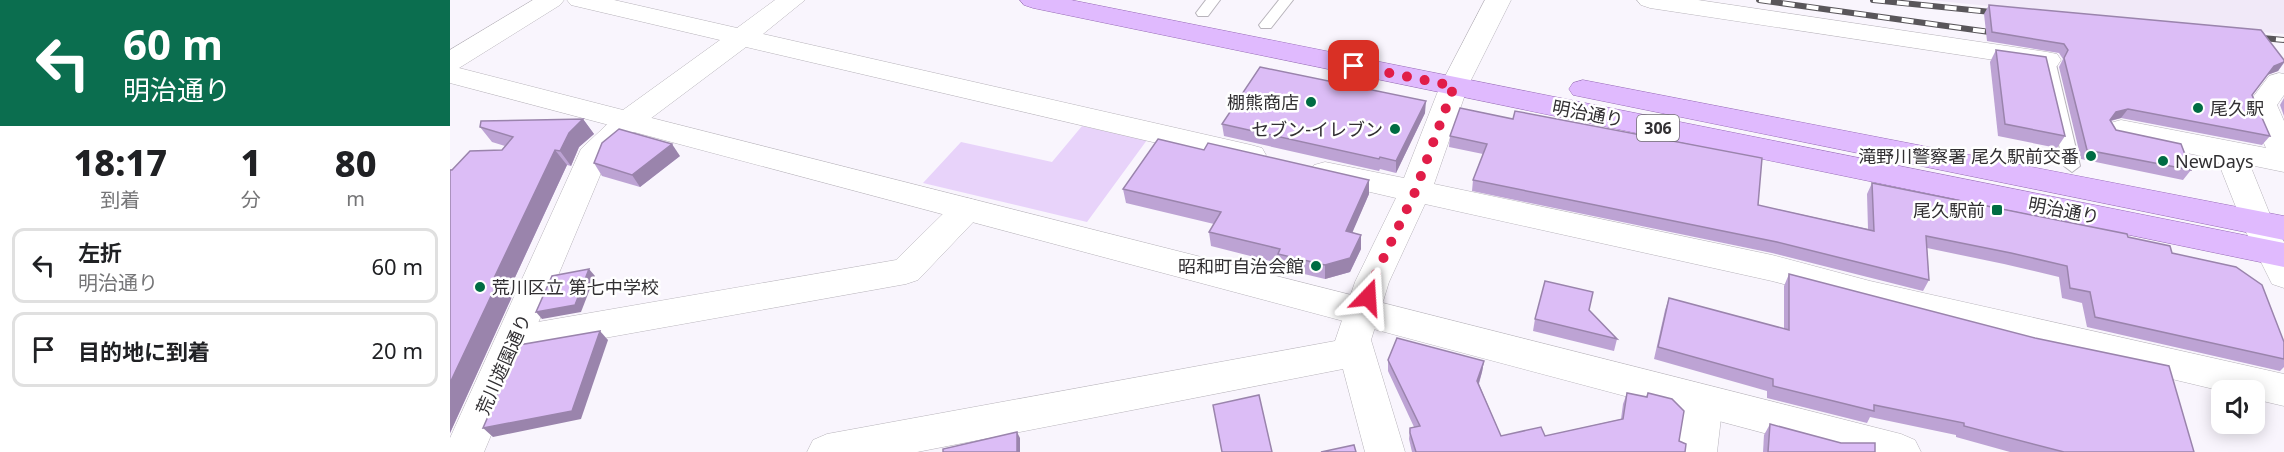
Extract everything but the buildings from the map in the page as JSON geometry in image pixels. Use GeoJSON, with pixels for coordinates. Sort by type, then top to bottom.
{"type":"FeatureCollection","features":[{"type":"Feature","properties":{"kind":"main road","name":"明治通り"},"geometry":{"type":"LineString","coordinates":[[1033,0],[1458,76],[2277,247]]}},
{"type":"Feature","properties":{"kind":"main road","name":"明治通り"},"geometry":{"type":"LineString","coordinates":[[1137,0],[1208,7],[1266,26],[1458,76]]}},
{"type":"Feature","properties":{"kind":"street"},"geometry":{"type":"LineString","coordinates":[[450,62],[551,0]]}},
{"type":"Feature","properties":{"kind":"street"},"geometry":{"type":"LineString","coordinates":[[580,0],[1415,192],[1772,268],[1870,294],[2284,390]]}},
{"type":"Feature","properties":{"kind":"street","name":"荒川遊園通り"},"geometry":{"type":"LineString","coordinates":[[464,452],[515,340],[596,149],[628,121],[792,0]]}},
{"type":"Feature","properties":{"kind":"street"},"geometry":{"type":"LineString","coordinates":[[1385,452],[1353,339],[1364,312],[1372,282],[1415,192],[1458,76],[1498,0]]}},
{"type":"Feature","properties":{"kind":"street"},"geometry":{"type":"LineString","coordinates":[[1650,0],[1842,32],[2047,60]]}},
{"type":"Feature","properties":{"kind":"street"},"geometry":{"type":"LineString","coordinates":[[450,74],[1901,452]]}},
{"type":"Feature","properties":{"kind":"street"},"geometry":{"type":"LineString","coordinates":[[2284,83],[2279,82],[2262,105],[2284,154]]}},
{"type":"Feature","properties":{"kind":"street"},"geometry":{"type":"LineString","coordinates":[[2121,130],[2284,162]]}},
{"type":"Feature","properties":{"kind":"street"},"geometry":{"type":"LineString","coordinates":[[2229,152],[2277,247]]}},
{"type":"Feature","properties":{"kind":"street"},"geometry":{"type":"LineString","coordinates":[[515,340],[906,271],[967,209]]}},
{"type":"Feature","properties":{"kind":"street"},"geometry":{"type":"LineString","coordinates":[[827,452],[1356,352]]}},
{"type":"Feature","properties":{"kind":"street"},"geometry":{"type":"LineString","coordinates":[[1697,452],[1704,401]]}},
{"type":"Feature","properties":{"kind":"lane"},"geometry":{"type":"LineString","coordinates":[[1266,26],[1286,0]]}},
{"type":"Feature","properties":{"kind":"lane"},"geometry":{"type":"LineString","coordinates":[[2047,60],[2072,166]]}},
{"type":"Feature","properties":{"kind":"shaded area"},"geometry":{"type":"Polygon","coordinates":[[[1929,0],[2284,0],[2284,34],[2118,19],[1929,0]]]}},
{"type":"Feature","properties":{"kind":"shaded area"},"geometry":{"type":"Polygon","coordinates":[[[1082,126],[1147,140],[1087,222],[923,183],[961,142],[1052,162],[1082,126]]]}},
{"type":"Feature","properties":{"kind":"railway"},"geometry":{"type":"LineString","coordinates":[[1759,0],[2004,34]]}},
{"type":"Feature","properties":{"kind":"railway"},"geometry":{"type":"LineString","coordinates":[[1873,0],[2001,13]]}},
{"type":"Feature","properties":{"kind":"railway"},"geometry":{"type":"LineString","coordinates":[[2252,37],[2284,40]]}},
{"type":"Feature","properties":{"kind":"place","name":"棚熊商店"},"geometry":{"type":"Point","coordinates":[1311,102]}},
{"type":"Feature","properties":{"kind":"place","name":"尾久駅"},"geometry":{"type":"Point","coordinates":[2198,108]}},
{"type":"Feature","properties":{"kind":"place","name":"セブン-イレブン"},"geometry":{"type":"Point","coordinates":[1395,129]}},
{"type":"Feature","properties":{"kind":"place","name":"滝野川警察署 尾久駅前交番"},"geometry":{"type":"Point","coordinates":[2091,156]}},
{"type":"Feature","properties":{"kind":"place","name":"NewDays"},"geometry":{"type":"Point","coordinates":[2163,161]}},
{"type":"Feature","properties":{"kind":"place","name":"尾久駅前"},"geometry":{"type":"Point","coordinates":[1997,210]}},
{"type":"Feature","properties":{"kind":"place","name":"昭和町自治会館"},"geometry":{"type":"Point","coordinates":[1316,266]}},
{"type":"Feature","properties":{"kind":"place","name":"荒川区立 第七中学校"},"geometry":{"type":"Point","coordinates":[480,287]}},
{"type":"Feature","properties":{"kind":"route"},"geometry":{"type":"LineString","coordinates":[[1354,66],[1454,86],[1415,192],[1372,282],[1368,297]]}}]}
